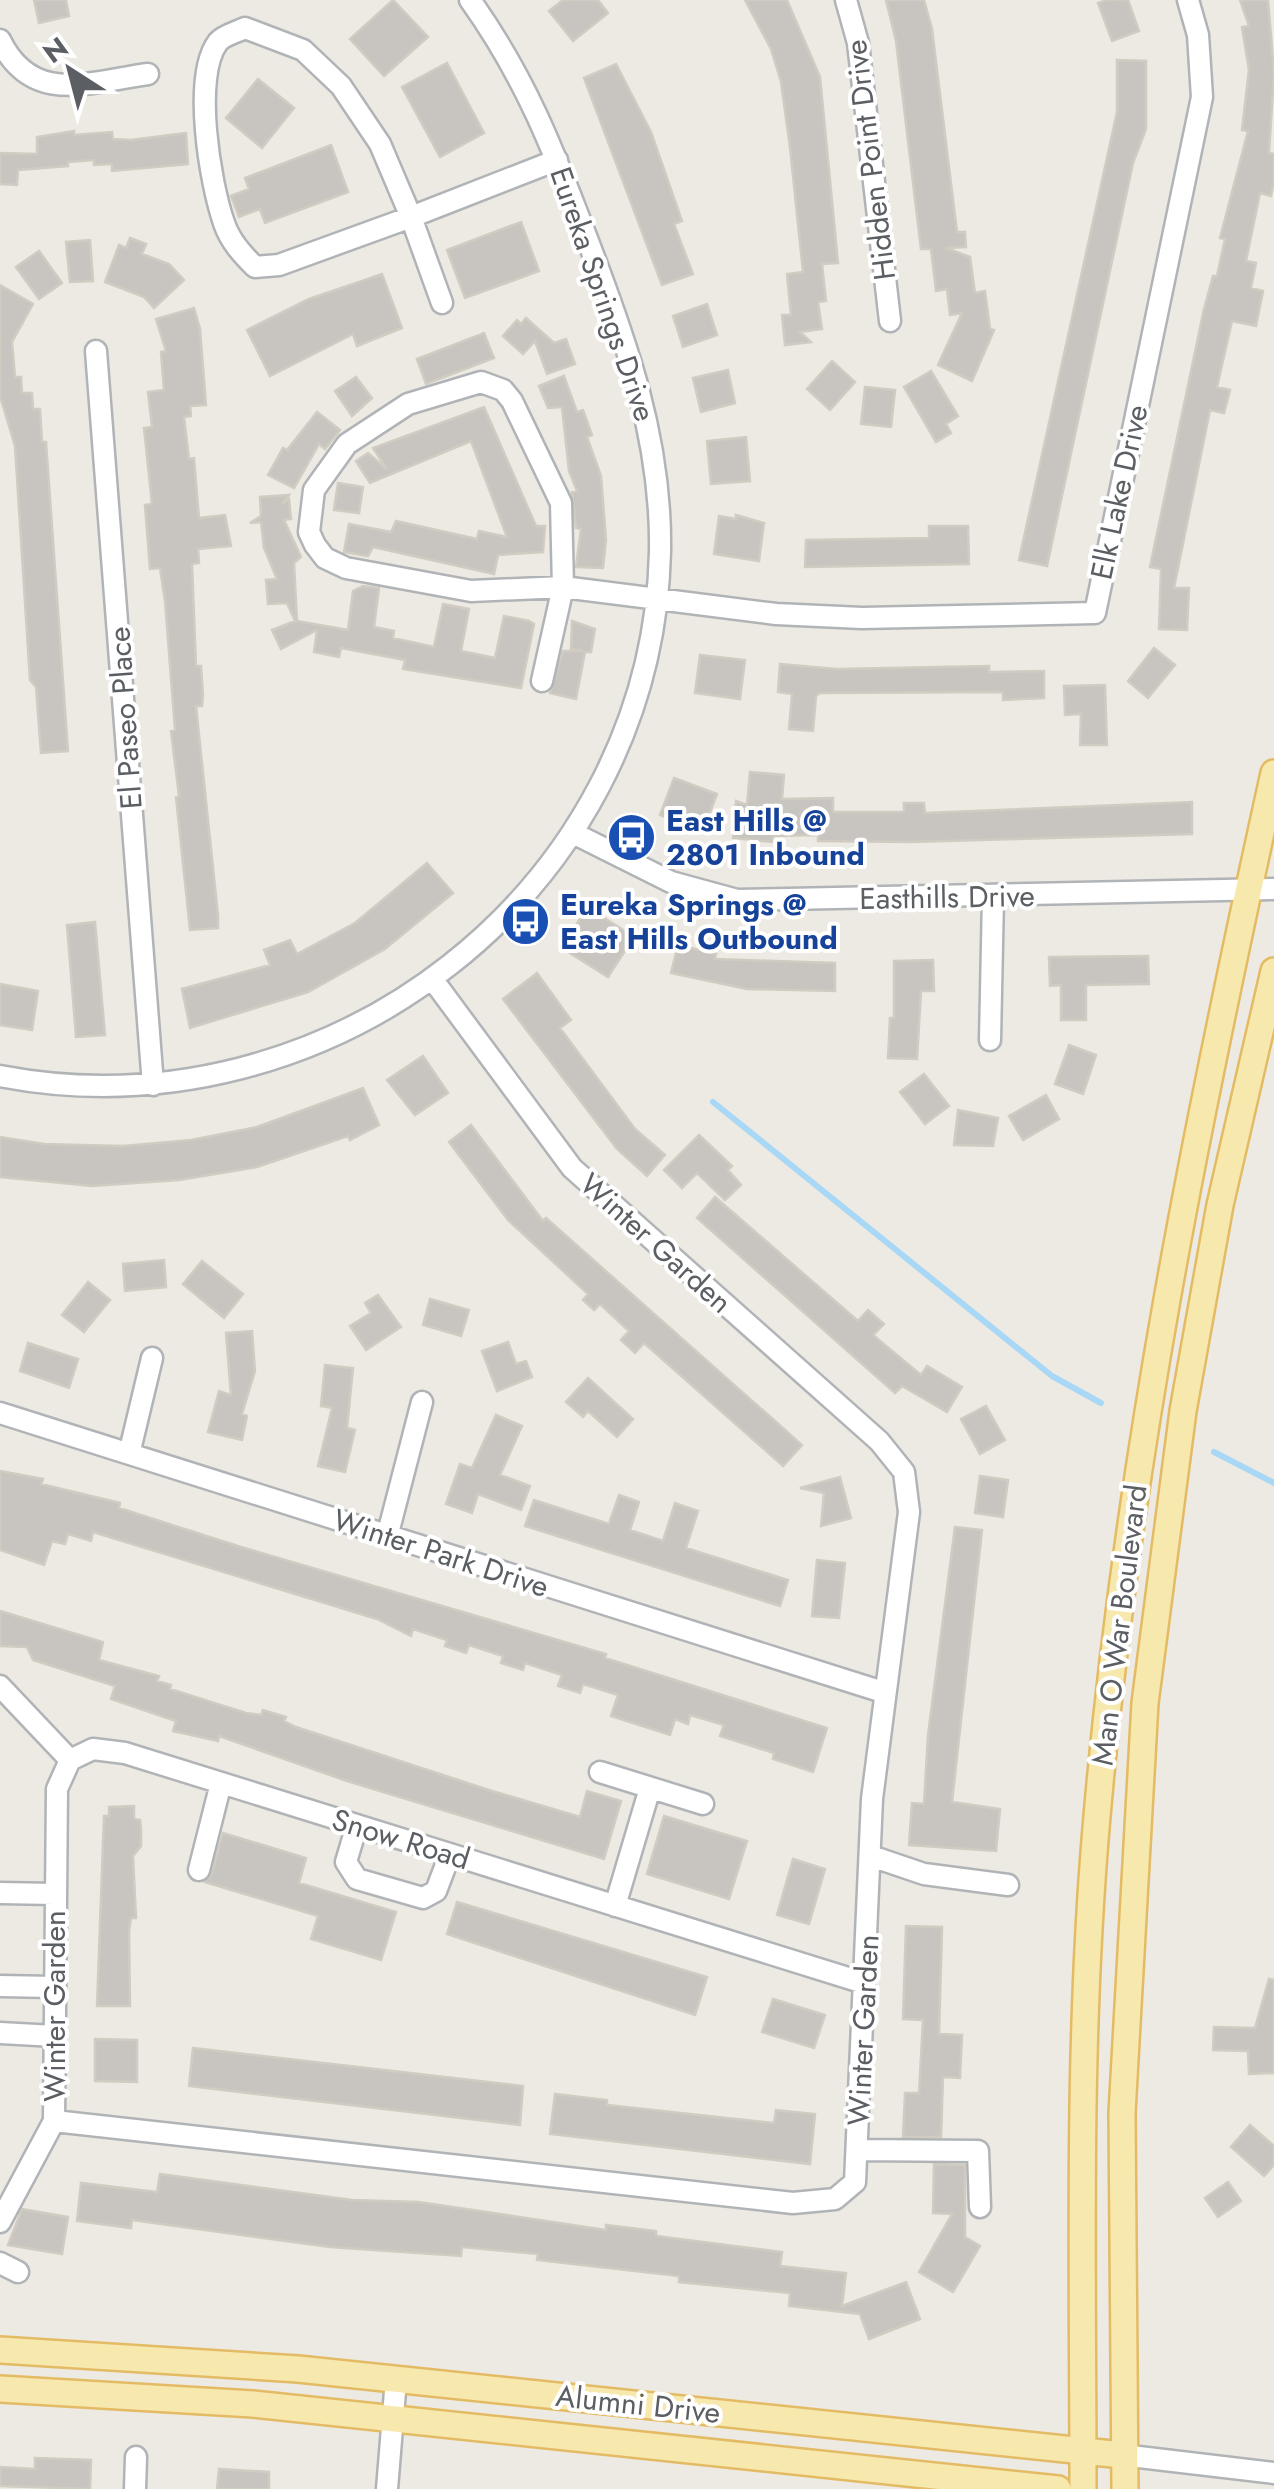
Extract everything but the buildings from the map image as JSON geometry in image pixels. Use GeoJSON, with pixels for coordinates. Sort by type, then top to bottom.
{"type":"FeatureCollection","features":[{"type":"Feature","properties":{"kind":"main road","name":"Man O War Boulevard"},"geometry":{"type":"LineString","coordinates":[[1083,2489],[1079,2124],[1096,1832],[1112,1665],[1155,1352],[1261,889],[1274,773]]}},
{"type":"Feature","properties":{"kind":"main road","name":"Man O War Boulevard"},"geometry":{"type":"LineString","coordinates":[[1126,2489],[1122,2455],[1122,2113],[1146,1704],[1183,1411],[1220,1205],[1274,971]]}},
{"type":"Feature","properties":{"kind":"main road","name":"Alumni Drive"},"geometry":{"type":"LineString","coordinates":[[0,2350],[120,2354],[396,2379],[1122,2455]]}},
{"type":"Feature","properties":{"kind":"main road","name":"Alumni Drive"},"geometry":{"type":"LineString","coordinates":[[0,2389],[178,2398],[394,2418],[1058,2489]]}},
{"type":"Feature","properties":{"kind":"street","name":"Eureka Springs Drive"},"geometry":{"type":"LineString","coordinates":[[0,1076],[72,1087],[153,1085],[239,1071],[296,1053],[362,1025],[433,980],[512,908],[573,833],[631,711],[657,599],[659,510],[644,404],[557,160],[516,67],[470,0]]}},
{"type":"Feature","properties":{"kind":"street","name":"Hidden Point Drive"},"geometry":{"type":"LineString","coordinates":[[846,0],[858,43],[890,321]]}},
{"type":"Feature","properties":{"kind":"street","name":"Elk Lake Drive"},"geometry":{"type":"LineString","coordinates":[[657,599],[776,614],[862,618],[1095,613],[1202,97],[1200,50],[1188,0]]}},
{"type":"Feature","properties":{"kind":"street"},"geometry":{"type":"LineString","coordinates":[[442,303],[410,217],[360,110],[304,50],[245,28],[220,40],[206,68],[212,162],[224,224],[236,248],[255,266],[280,265],[410,217],[557,160]]}},
{"type":"Feature","properties":{"kind":"street"},"geometry":{"type":"LineString","coordinates":[[0,40],[20,72],[46,84],[148,74]]}},
{"type":"Feature","properties":{"kind":"street","name":"El Paseo Place"},"geometry":{"type":"LineString","coordinates":[[96,351],[153,1085]]}},
{"type":"Feature","properties":{"kind":"street"},"geometry":{"type":"LineString","coordinates":[[542,682],[563,587],[561,503],[512,401],[493,385],[467,384],[408,404],[372,423],[347,444],[314,490],[310,532],[315,545],[334,564],[470,591],[563,587],[657,599]]}},
{"type":"Feature","properties":{"kind":"street","name":"Easthills Drive"},"geometry":{"type":"LineString","coordinates":[[573,833],[671,882],[737,900],[1261,889]]}},
{"type":"Feature","properties":{"kind":"street"},"geometry":{"type":"LineString","coordinates":[[990,1040],[992,897]]}},
{"type":"Feature","properties":{"kind":"street","name":"Winter Garden"},"geometry":{"type":"LineString","coordinates":[[0,1893],[55,1894],[54,2121],[793,2203],[819,2203],[845,2195],[855,2182],[883,1692],[909,1512],[904,1472],[879,1441],[572,1168],[433,980]]}},
{"type":"Feature","properties":{"kind":"street"},"geometry":{"type":"LineString","coordinates":[[130,1450],[152,1358]]}},
{"type":"Feature","properties":{"kind":"street"},"geometry":{"type":"LineString","coordinates":[[387,1538],[422,1402]]}},
{"type":"Feature","properties":{"kind":"street","name":"Winter Park Drive"},"geometry":{"type":"LineString","coordinates":[[0,1413],[130,1450],[387,1538],[883,1692]]}},
{"type":"Feature","properties":{"kind":"street"},"geometry":{"type":"LineString","coordinates":[[0,1686],[70,1760],[57,1789],[55,1894]]}},
{"type":"Feature","properties":{"kind":"street","name":"Snow Road"},"geometry":{"type":"LineString","coordinates":[[70,1760],[106,1748],[864,1983]]}},
{"type":"Feature","properties":{"kind":"street"},"geometry":{"type":"LineString","coordinates":[[600,1772],[703,1804]]}},
{"type":"Feature","properties":{"kind":"street"},"geometry":{"type":"LineString","coordinates":[[199,1870],[221,1783]]}},
{"type":"Feature","properties":{"kind":"street"},"geometry":{"type":"LineString","coordinates":[[615,1906],[650,1788]]}},
{"type":"Feature","properties":{"kind":"street"},"geometry":{"type":"LineString","coordinates":[[357,1825],[346,1862],[357,1879],[423,1898],[436,1891],[450,1854]]}},
{"type":"Feature","properties":{"kind":"street"},"geometry":{"type":"LineString","coordinates":[[871,1856],[924,1874],[1008,1885]]}},
{"type":"Feature","properties":{"kind":"street"},"geometry":{"type":"LineString","coordinates":[[0,1986],[54,1987]]}},
{"type":"Feature","properties":{"kind":"street"},"geometry":{"type":"LineString","coordinates":[[0,2033],[55,2036]]}},
{"type":"Feature","properties":{"kind":"street"},"geometry":{"type":"LineString","coordinates":[[0,2222],[54,2121]]}},
{"type":"Feature","properties":{"kind":"street"},"geometry":{"type":"LineString","coordinates":[[858,2150],[978,2151],[980,2207]]}},
{"type":"Feature","properties":{"kind":"street"},"geometry":{"type":"LineString","coordinates":[[388,2489],[396,2379]]}},
{"type":"Feature","properties":{"kind":"street","name":"Alumni Drive"},"geometry":{"type":"LineString","coordinates":[[1122,2455],[1274,2473]]}},
{"type":"Feature","properties":{"kind":"street"},"geometry":{"type":"LineString","coordinates":[[135,2489],[136,2458]]}},
{"type":"Feature","properties":{"kind":"waterway"},"geometry":{"type":"LineString","coordinates":[[713,1102],[1052,1376],[1101,1403]]}},
{"type":"Feature","properties":{"kind":"waterway"},"geometry":{"type":"LineString","coordinates":[[1214,1452],[1274,1483]]}},
{"type":"Feature","properties":{"kind":"place","name":"East Hills @ 2801 Inbound"},"geometry":{"type":"Point","coordinates":[631,837]}},
{"type":"Feature","properties":{"kind":"place","name":"Eureka Springs @ East Hills Outbound"},"geometry":{"type":"Point","coordinates":[525,921]}}]}
